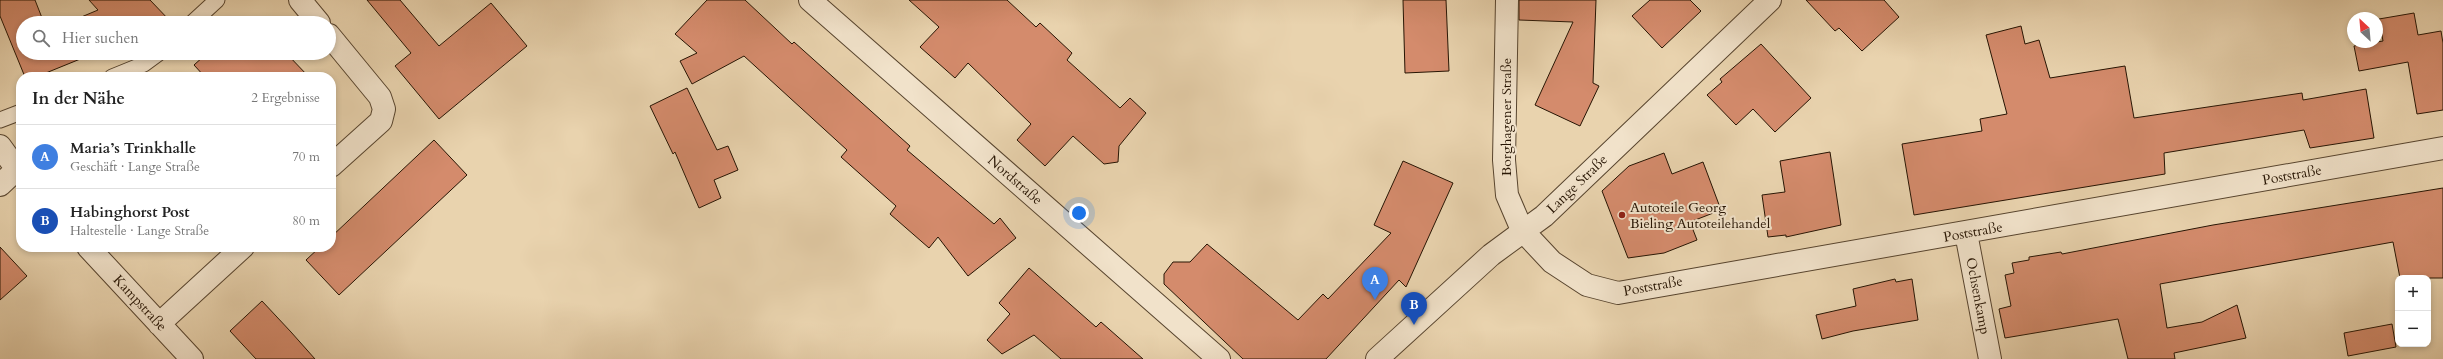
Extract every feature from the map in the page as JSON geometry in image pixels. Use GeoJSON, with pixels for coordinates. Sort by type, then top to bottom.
{"type":"FeatureCollection","features":[{"type":"Feature","properties":{"kind":"street"},"geometry":{"type":"LineString","coordinates":[[300,0],[313,16]]}},
{"type":"Feature","properties":{"kind":"street","name":"Nordstraße"},"geometry":{"type":"LineString","coordinates":[[810,0],[1219,359]]}},
{"type":"Feature","properties":{"kind":"street","name":"Borghagener Straße"},"geometry":{"type":"LineString","coordinates":[[1507,0],[1504,160],[1507,195],[1522,230]]}},
{"type":"Feature","properties":{"kind":"street","name":"Lange Straße"},"geometry":{"type":"LineString","coordinates":[[1377,359],[1471,273],[1522,230],[1544,216],[1770,0]]}},
{"type":"Feature","properties":{"kind":"street"},"geometry":{"type":"LineString","coordinates":[[336,44],[380,97],[384,109],[381,121],[336,162]]}},
{"type":"Feature","properties":{"kind":"street"},"geometry":{"type":"LineString","coordinates":[[0,146],[16,168]]}},
{"type":"Feature","properties":{"kind":"street","name":"Poststraße"},"geometry":{"type":"LineString","coordinates":[[1522,230],[1552,262],[1587,285],[1618,293],[2443,148]]}},
{"type":"Feature","properties":{"kind":"street"},"geometry":{"type":"LineString","coordinates":[[0,185],[16,174]]}},
{"type":"Feature","properties":{"kind":"street","name":"Ochsenkamp"},"geometry":{"type":"LineString","coordinates":[[1966,233],[1990,359]]}},
{"type":"Feature","properties":{"kind":"street","name":"Kampstraße"},"geometry":{"type":"LineString","coordinates":[[93,252],[192,359]]}},
{"type":"Feature","properties":{"kind":"street"},"geometry":{"type":"LineString","coordinates":[[159,324],[238,252]]}},
{"type":"Feature","properties":{"kind":"lane"},"geometry":{"type":"LineString","coordinates":[[200,16],[217,0]]}},
{"type":"Feature","properties":{"kind":"lane"},"geometry":{"type":"LineString","coordinates":[[124,72],[144,64],[149,60]]}},
{"type":"Feature","properties":{"kind":"lane"},"geometry":{"type":"LineString","coordinates":[[0,120],[16,114]]}},
{"type":"Feature","properties":{"kind":"building"},"geometry":{"type":"Polygon","coordinates":[[[0,0],[35,0],[41,16],[16,16],[16,55],[0,16],[0,0]]]}},
{"type":"Feature","properties":{"kind":"building"},"geometry":{"type":"Polygon","coordinates":[[[89,0],[150,0],[165,16],[84,16],[98,10],[89,0]]]}},
{"type":"Feature","properties":{"kind":"building"},"geometry":{"type":"Polygon","coordinates":[[[367,0],[400,0],[439,46],[491,3],[527,46],[439,119],[395,66],[411,53],[367,0]]]}},
{"type":"Feature","properties":{"kind":"building"},"geometry":{"type":"Polygon","coordinates":[[[707,0],[745,0],[792,44],[794,42],[910,146],[907,150],[994,224],[1000,218],[1016,238],[968,276],[938,237],[929,248],[890,214],[896,206],[841,157],[847,150],[744,56],[692,84],[680,61],[697,53],[675,34],[707,0]]]}},
{"type":"Feature","properties":{"kind":"building"},"geometry":{"type":"Polygon","coordinates":[[[909,0],[1007,0],[1036,27],[1040,23],[1072,53],[1067,60],[1120,108],[1130,98],[1146,113],[1119,146],[1118,162],[1104,164],[1073,136],[1045,166],[1017,140],[1031,124],[968,63],[955,78],[920,47],[939,27],[909,0]]]}},
{"type":"Feature","properties":{"kind":"building"},"geometry":{"type":"Polygon","coordinates":[[[1403,0],[1446,0],[1449,71],[1405,73],[1403,0]]]}},
{"type":"Feature","properties":{"kind":"building"},"geometry":{"type":"Polygon","coordinates":[[[1519,0],[1596,0],[1593,83],[1599,86],[1580,126],[1535,105],[1573,22],[1519,20],[1519,0]]]}},
{"type":"Feature","properties":{"kind":"building"},"geometry":{"type":"Polygon","coordinates":[[[1650,0],[1690,0],[1701,11],[1662,48],[1632,16],[1650,0]]]}},
{"type":"Feature","properties":{"kind":"building"},"geometry":{"type":"Polygon","coordinates":[[[1806,0],[1884,0],[1899,17],[1862,51],[1839,28],[1835,31],[1806,0]]]}},
{"type":"Feature","properties":{"kind":"building"},"geometry":{"type":"Polygon","coordinates":[[[2414,13],[2418,35],[2441,31],[2443,43],[2443,110],[2417,114],[2408,62],[2359,71],[2354,48],[2383,48],[2383,18],[2414,13]]]}},
{"type":"Feature","properties":{"kind":"building"},"geometry":{"type":"Polygon","coordinates":[[[2021,26],[2025,44],[2039,40],[2050,78],[2125,66],[2134,118],[2302,93],[2303,100],[2366,89],[2374,138],[2310,148],[2304,130],[2164,153],[2165,174],[1914,215],[1902,144],[1982,131],[1980,119],[2007,114],[1986,35],[2021,26]]]}},
{"type":"Feature","properties":{"kind":"building"},"geometry":{"type":"Polygon","coordinates":[[[1761,44],[1811,98],[1775,132],[1753,109],[1736,125],[1707,95],[1722,82],[1720,79],[1761,44]]]}},
{"type":"Feature","properties":{"kind":"building"},"geometry":{"type":"Polygon","coordinates":[[[18,60],[78,60],[48,72],[23,72],[18,60]]]}},
{"type":"Feature","properties":{"kind":"building"},"geometry":{"type":"Polygon","coordinates":[[[200,60],[293,60],[304,72],[200,72],[194,65],[200,60]]]}},
{"type":"Feature","properties":{"kind":"building"},"geometry":{"type":"Polygon","coordinates":[[[687,88],[717,150],[728,146],[738,170],[714,180],[721,198],[699,208],[675,152],[673,154],[650,106],[687,88]]]}},
{"type":"Feature","properties":{"kind":"building"},"geometry":{"type":"Polygon","coordinates":[[[434,140],[467,175],[339,295],[306,260],[315,252],[336,252],[336,232],[434,140]]]}},
{"type":"Feature","properties":{"kind":"building"},"geometry":{"type":"Polygon","coordinates":[[[1830,152],[1841,225],[1786,237],[1786,235],[1768,237],[1762,195],[1785,192],[1780,161],[1830,152]]]}},
{"type":"Feature","properties":{"kind":"building"},"geometry":{"type":"Polygon","coordinates":[[[1664,153],[1672,174],[1703,162],[1721,210],[1690,222],[1697,240],[1664,253],[1628,258],[1602,191],[1629,166],[1664,153]]]}},
{"type":"Feature","properties":{"kind":"building"},"geometry":{"type":"Polygon","coordinates":[[[1403,161],[1453,183],[1406,287],[1399,280],[1326,359],[1243,359],[1164,284],[1164,274],[1173,262],[1190,262],[1207,244],[1298,320],[1323,294],[1328,299],[1391,233],[1374,225],[1403,161]]]}},
{"type":"Feature","properties":{"kind":"building"},"geometry":{"type":"Polygon","coordinates":[[[2443,188],[2443,278],[2431,278],[2431,275],[2399,275],[2393,242],[2160,284],[2167,328],[2202,322],[2237,305],[2246,338],[2174,353],[2175,359],[2128,359],[2118,319],[2005,338],[1999,309],[2011,306],[2005,275],[2014,273],[2012,263],[2029,260],[2029,257],[2061,252],[2062,254],[2213,225],[2443,188]]]}},
{"type":"Feature","properties":{"kind":"building"},"geometry":{"type":"Polygon","coordinates":[[[0,247],[27,276],[0,300],[0,247]]]}},
{"type":"Feature","properties":{"kind":"building"},"geometry":{"type":"Polygon","coordinates":[[[1029,268],[1096,327],[1101,322],[1143,359],[1061,359],[1034,335],[1002,354],[987,340],[1010,314],[999,303],[1029,268]]]}},
{"type":"Feature","properties":{"kind":"building"},"geometry":{"type":"Polygon","coordinates":[[[1895,279],[1896,282],[1912,279],[1918,320],[1853,331],[1822,339],[1816,315],[1856,306],[1853,289],[1895,279]]]}},
{"type":"Feature","properties":{"kind":"building"},"geometry":{"type":"Polygon","coordinates":[[[262,301],[315,359],[256,359],[230,331],[262,301]]]}},
{"type":"Feature","properties":{"kind":"building"},"geometry":{"type":"Polygon","coordinates":[[[2392,324],[2396,347],[2348,356],[2344,333],[2392,324]]]}},
{"type":"Feature","properties":{"kind":"place","name":"Autoteile Georg Bieling Autoteilehandel"},"geometry":{"type":"Point","coordinates":[1622,215]}},
{"type":"Feature","properties":{"kind":"place","name":"Maria’s Trinkhalle"},"geometry":{"type":"Point","coordinates":[1375,300]}},
{"type":"Feature","properties":{"kind":"place","name":"Habinghorst Post"},"geometry":{"type":"Point","coordinates":[1414,325]}}]}
